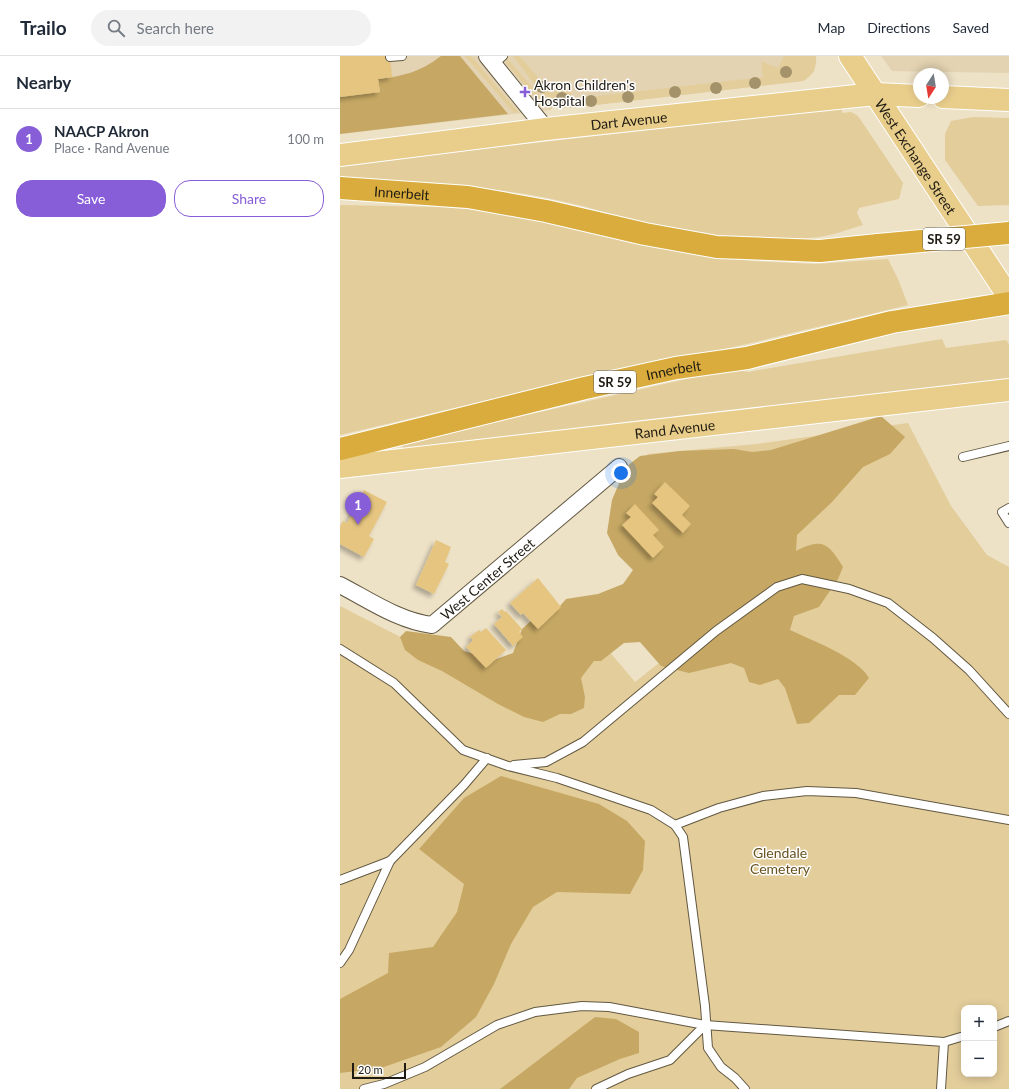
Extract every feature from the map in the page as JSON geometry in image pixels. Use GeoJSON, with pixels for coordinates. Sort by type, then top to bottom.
{"type":"FeatureCollection","features":[{"type":"Feature","properties":{"kind":"highway","name":"Innerbelt"},"geometry":{"type":"LineString","coordinates":[[340,188],[468,197],[546,211],[645,234],[717,247],[820,251],[1009,233]]}},
{"type":"Feature","properties":{"kind":"highway","name":"Innerbelt"},"geometry":{"type":"LineString","coordinates":[[340,449],[585,388],[676,368],[747,358],[892,322],[1009,304]]}},
{"type":"Feature","properties":{"kind":"main road","name":"West Exchange Street"},"geometry":{"type":"LineString","coordinates":[[850,56],[1009,297]]}},
{"type":"Feature","properties":{"kind":"main road","name":"Dart Avenue"},"geometry":{"type":"LineString","coordinates":[[340,155],[546,129],[876,94],[913,96]]}},
{"type":"Feature","properties":{"kind":"main road"},"geometry":{"type":"LineString","coordinates":[[949,97],[1009,100]]}},
{"type":"Feature","properties":{"kind":"main road","name":"Rand Avenue"},"geometry":{"type":"LineString","coordinates":[[340,467],[1009,390]]}},
{"type":"Feature","properties":{"kind":"street"},"geometry":{"type":"LineString","coordinates":[[495,59],[546,129]]}},
{"type":"Feature","properties":{"kind":"street","name":"West Center Street"},"geometry":{"type":"LineString","coordinates":[[340,585],[405,618],[418,623],[432,625],[619,466]]}},
{"type":"Feature","properties":{"kind":"lane"},"geometry":{"type":"LineString","coordinates":[[390,57],[402,56]]}},
{"type":"Feature","properties":{"kind":"lane"},"geometry":{"type":"LineString","coordinates":[[963,457],[1009,446]]}},
{"type":"Feature","properties":{"kind":"lane"},"geometry":{"type":"LineString","coordinates":[[1009,508],[1002,512],[1009,523]]}},
{"type":"Feature","properties":{"kind":"lane"},"geometry":{"type":"LineString","coordinates":[[508,766],[546,762],[583,742],[716,631],[777,587],[802,579],[849,589],[888,603],[933,638],[969,670],[1009,714]]}},
{"type":"Feature","properties":{"kind":"lane"},"geometry":{"type":"LineString","coordinates":[[340,649],[394,683],[463,750],[508,766],[557,778],[651,810],[675,826],[683,837],[705,1006],[705,1026],[708,1048],[721,1067],[735,1078],[745,1089]]}},
{"type":"Feature","properties":{"kind":"lane"},"geometry":{"type":"LineString","coordinates":[[340,963],[349,950],[390,861],[464,786],[487,758]]}},
{"type":"Feature","properties":{"kind":"lane"},"geometry":{"type":"LineString","coordinates":[[675,826],[718,808],[762,796],[807,791],[856,793],[1009,820]]}},
{"type":"Feature","properties":{"kind":"lane"},"geometry":{"type":"LineString","coordinates":[[340,880],[390,861]]}},
{"type":"Feature","properties":{"kind":"lane"},"geometry":{"type":"LineString","coordinates":[[364,1089],[384,1084],[425,1067],[497,1025],[518,1017],[550,1010],[582,1006],[609,1007],[705,1026],[944,1042],[961,1037]]}},
{"type":"Feature","properties":{"kind":"lane"},"geometry":{"type":"LineString","coordinates":[[997,1026],[1009,1022]]}},
{"type":"Feature","properties":{"kind":"lane"},"geometry":{"type":"LineString","coordinates":[[596,1089],[628,1074],[670,1060],[705,1026]]}},
{"type":"Feature","properties":{"kind":"lane"},"geometry":{"type":"LineString","coordinates":[[941,1089],[944,1042]]}},
{"type":"Feature","properties":{"kind":"shaded area","name":"Akron Children's Hospital"},"geometry":{"type":"Polygon","coordinates":[[[340,56],[816,56],[816,61],[814,72],[803,81],[569,108],[556,104],[550,110],[340,134],[340,56]]]}},
{"type":"Feature","properties":{"kind":"shaded area"},"geometry":{"type":"Polygon","coordinates":[[[441,56],[460,56],[508,114],[340,134],[340,97],[380,92],[378,79],[419,70],[441,56]]]}},
{"type":"Feature","properties":{"kind":"shaded area"},"geometry":{"type":"Polygon","coordinates":[[[881,56],[1009,56],[1009,73],[949,72],[949,68],[913,68],[913,71],[892,71],[881,56]]]}},
{"type":"Feature","properties":{"kind":"shaded area"},"geometry":{"type":"Polygon","coordinates":[[[881,416],[905,437],[890,454],[863,467],[832,502],[797,535],[796,551],[812,544],[824,545],[833,552],[843,567],[838,579],[819,607],[794,616],[790,630],[845,656],[863,670],[869,678],[855,695],[839,695],[809,723],[797,724],[785,688],[778,679],[760,685],[749,682],[744,668],[731,663],[689,673],[661,666],[640,642],[624,643],[601,661],[594,661],[581,678],[585,697],[584,708],[571,714],[560,714],[543,722],[524,717],[498,704],[442,671],[418,660],[405,650],[400,637],[406,631],[451,637],[464,651],[494,660],[513,653],[522,629],[533,619],[554,613],[566,599],[598,594],[623,584],[633,570],[618,555],[607,533],[612,500],[620,481],[627,466],[640,456],[680,451],[734,449],[752,452],[771,450],[881,416]]]}},
{"type":"Feature","properties":{"kind":"shaded area"},"geometry":{"type":"Polygon","coordinates":[[[501,776],[599,804],[627,821],[645,841],[643,870],[630,894],[557,892],[533,907],[511,944],[494,984],[476,1017],[441,1047],[381,1068],[340,1073],[340,999],[388,973],[389,953],[433,947],[457,912],[464,884],[419,849],[464,798],[501,776]]]}},
{"type":"Feature","properties":{"kind":"shaded area"},"geometry":{"type":"Polygon","coordinates":[[[595,1017],[616,1019],[639,1032],[639,1053],[620,1059],[577,1078],[569,1089],[500,1089],[595,1017]]]}},
{"type":"Feature","properties":{"kind":"green space"},"geometry":{"type":"Polygon","coordinates":[[[465,56],[471,56],[518,112],[514,113],[465,56]]]}},
{"type":"Feature","properties":{"kind":"green space"},"geometry":{"type":"Polygon","coordinates":[[[513,56],[519,56],[552,93],[567,83],[570,86],[572,99],[763,77],[761,61],[778,68],[784,56],[816,56],[816,60],[812,74],[803,81],[569,108],[553,102],[545,95],[513,56]]]}},
{"type":"Feature","properties":{"kind":"green space"},"geometry":{"type":"Polygon","coordinates":[[[507,58],[544,101],[552,107],[550,110],[538,100],[506,63],[507,58]]]}},
{"type":"Feature","properties":{"kind":"green space"},"geometry":{"type":"Polygon","coordinates":[[[842,108],[842,113],[851,112],[858,116],[903,183],[899,199],[859,208],[857,213],[863,225],[819,237],[779,240],[717,236],[642,222],[557,200],[492,189],[441,184],[340,179],[340,165],[842,108]]]}},
{"type":"Feature","properties":{"kind":"green space"},"geometry":{"type":"Polygon","coordinates":[[[973,117],[1009,118],[1009,205],[978,206],[945,160],[945,134],[951,121],[973,117]]]}},
{"type":"Feature","properties":{"kind":"green space"},"geometry":{"type":"Polygon","coordinates":[[[340,205],[439,207],[494,211],[712,256],[751,261],[815,264],[888,259],[908,305],[747,344],[484,401],[340,435],[340,205]]]}},
{"type":"Feature","properties":{"kind":"green space"},"geometry":{"type":"Polygon","coordinates":[[[942,339],[946,348],[1006,340],[1009,344],[1009,379],[403,449],[402,443],[731,369],[748,372],[942,339]]]}},
{"type":"Feature","properties":{"kind":"green space","name":"Glendale Cemetery"},"geometry":{"type":"Polygon","coordinates":[[[908,423],[951,506],[987,555],[1009,567],[1009,1089],[340,1089],[340,606],[527,702],[603,644],[635,682],[769,576],[710,515],[647,454],[757,444],[908,423]]]}},
{"type":"Feature","properties":{"kind":"building"},"geometry":{"type":"Polygon","coordinates":[[[340,56],[390,56],[392,77],[378,79],[380,92],[340,97],[340,56]]]}},
{"type":"Feature","properties":{"kind":"building"},"geometry":{"type":"Polygon","coordinates":[[[665,482],[690,506],[682,515],[691,524],[683,533],[652,503],[658,497],[654,494],[665,482]]]}},
{"type":"Feature","properties":{"kind":"building"},"geometry":{"type":"Polygon","coordinates":[[[364,490],[387,502],[369,536],[374,539],[364,557],[340,544],[340,527],[343,521],[347,523],[364,490]]]}},
{"type":"Feature","properties":{"kind":"building"},"geometry":{"type":"Polygon","coordinates":[[[635,504],[659,530],[653,535],[664,547],[653,558],[622,525],[631,517],[626,513],[635,504]]]}},
{"type":"Feature","properties":{"kind":"building"},"geometry":{"type":"Polygon","coordinates":[[[436,540],[451,547],[445,562],[449,564],[434,594],[416,585],[436,540]]]}},
{"type":"Feature","properties":{"kind":"building"},"geometry":{"type":"Polygon","coordinates":[[[538,578],[561,607],[538,629],[523,613],[521,615],[510,603],[538,578]]]}},
{"type":"Feature","properties":{"kind":"building"},"geometry":{"type":"Polygon","coordinates":[[[502,609],[505,612],[506,611],[522,629],[519,632],[523,637],[513,646],[494,624],[502,617],[498,612],[502,609]]]}},
{"type":"Feature","properties":{"kind":"building"},"geometry":{"type":"Polygon","coordinates":[[[486,628],[506,650],[486,668],[466,647],[473,640],[470,637],[479,630],[481,632],[486,628]]]}},
{"type":"Feature","properties":{"kind":"place","name":"Akron Children's Hospital"},"geometry":{"type":"Point","coordinates":[525,92]}},
{"type":"Feature","properties":{"kind":"place","name":"NAACP Akron"},"geometry":{"type":"Point","coordinates":[358,525]}}]}
